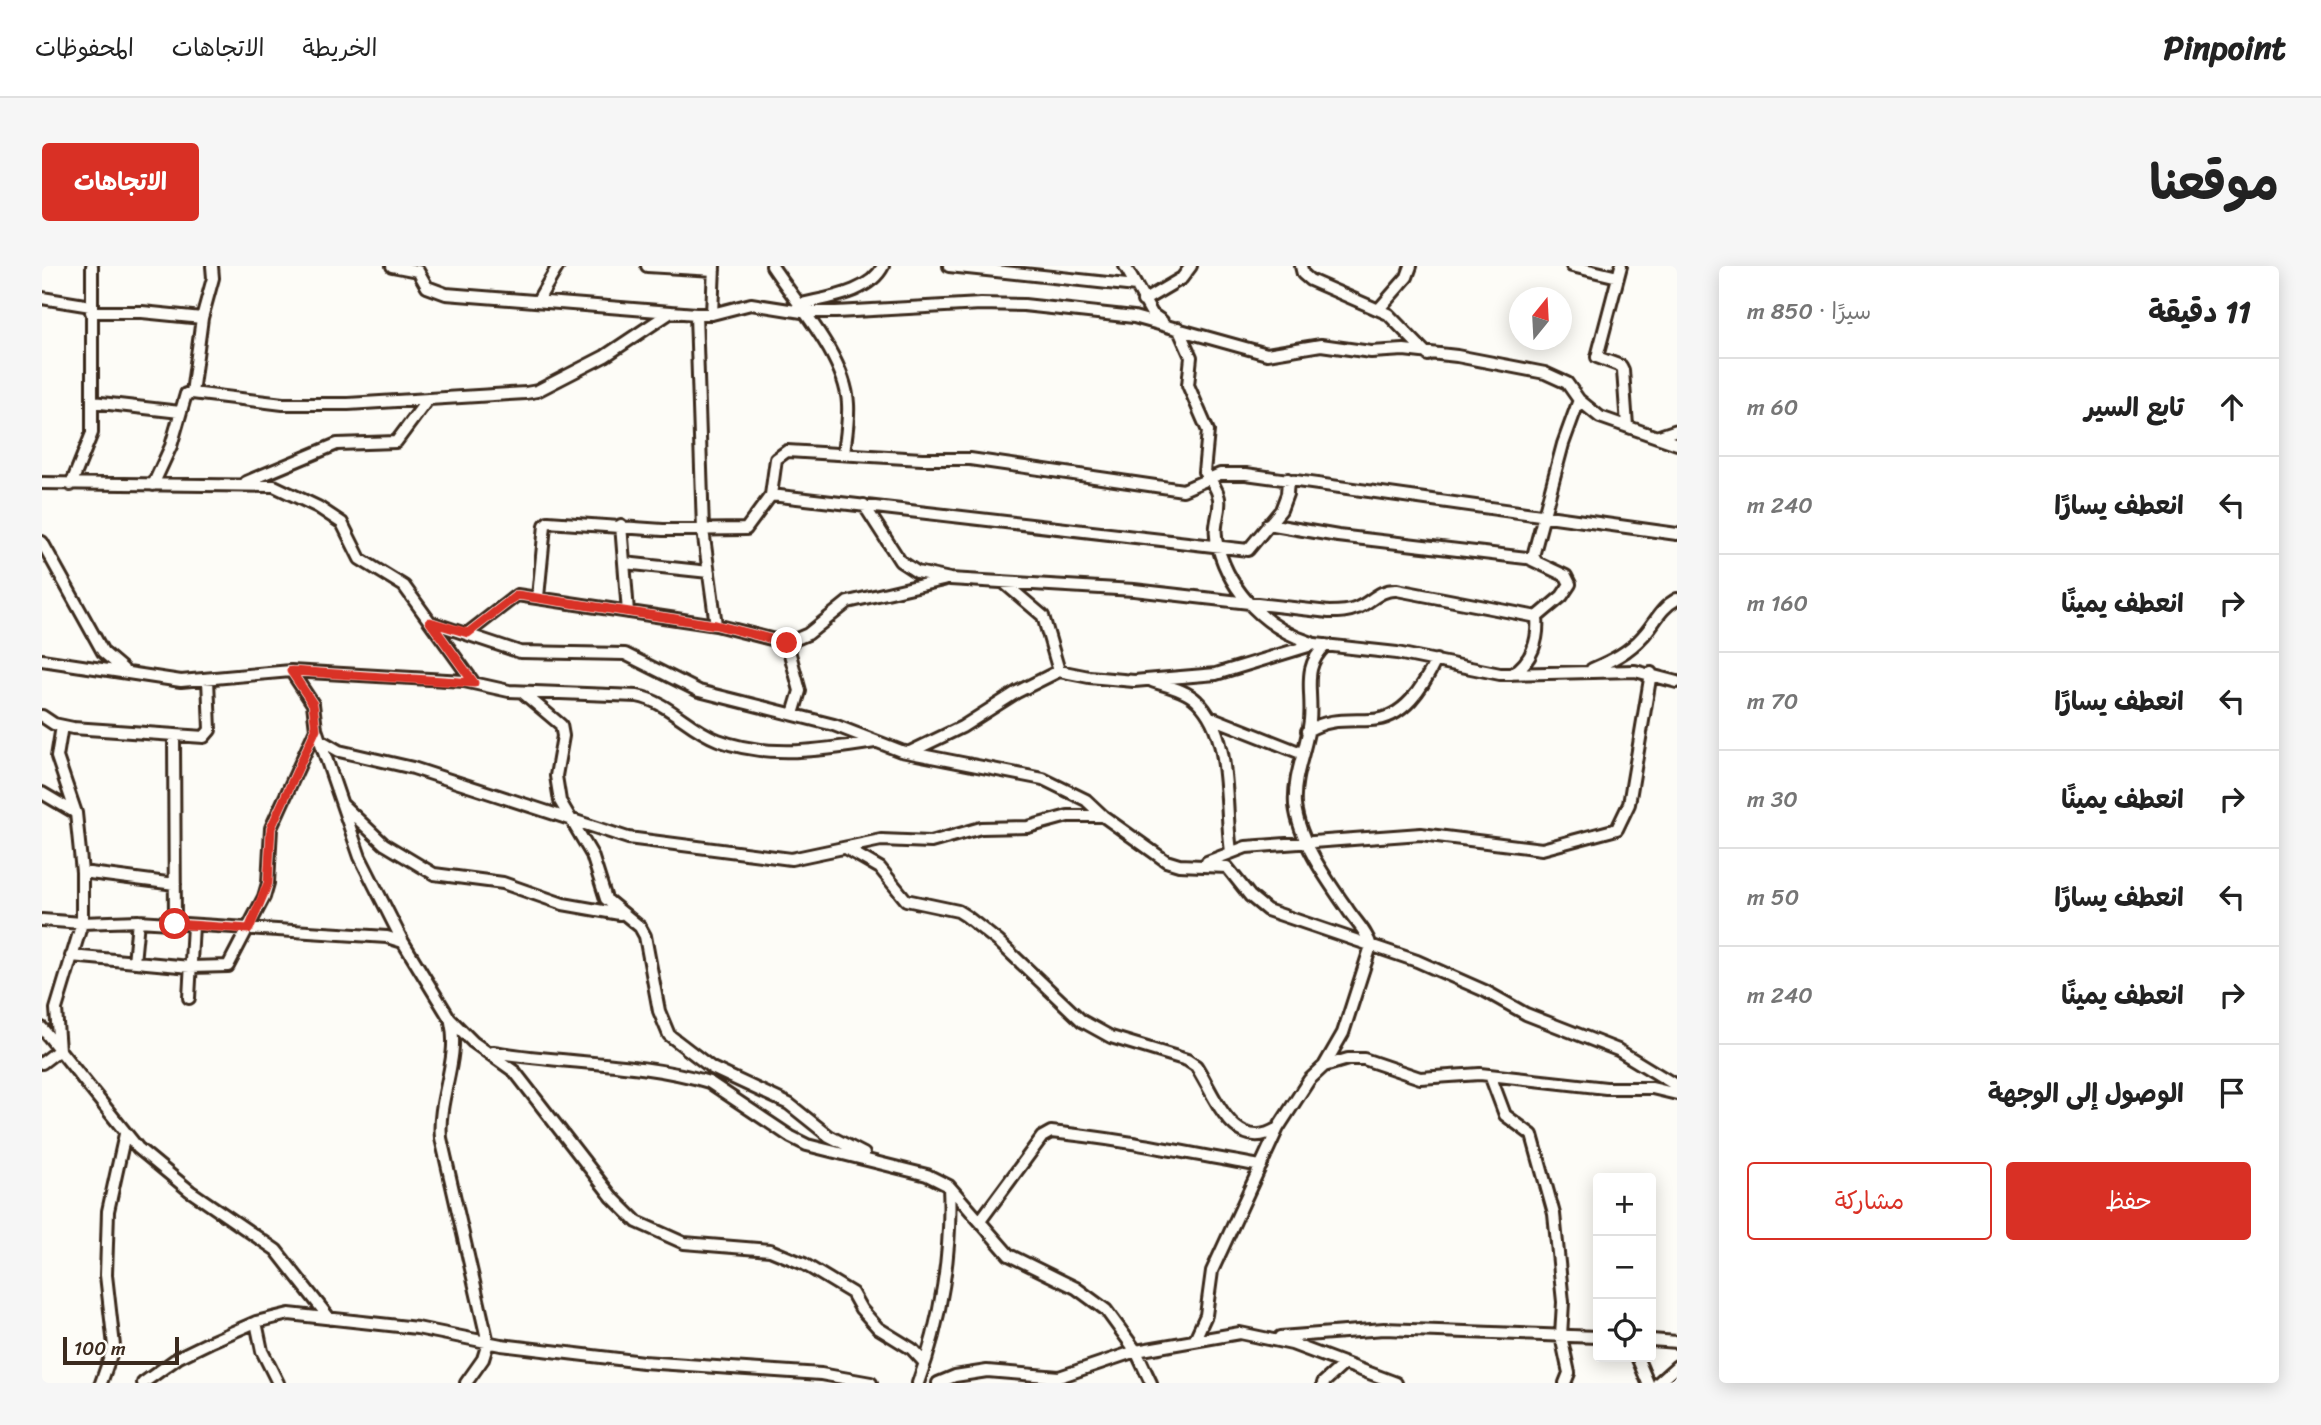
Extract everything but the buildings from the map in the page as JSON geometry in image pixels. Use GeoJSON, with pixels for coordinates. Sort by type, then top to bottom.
{"type":"FeatureCollection","features":[{"type":"Feature","properties":{"kind":"street"},"geometry":{"type":"LineString","coordinates":[[71,485],[91,441],[92,266]]}},
{"type":"Feature","properties":{"kind":"street"},"geometry":{"type":"LineString","coordinates":[[192,393],[202,318],[213,278],[212,266]]}},
{"type":"Feature","properties":{"kind":"street"},"geometry":{"type":"LineString","coordinates":[[392,266],[418,271],[428,287],[446,294],[696,314],[712,314],[751,304],[849,312],[914,305],[1024,305],[1134,317],[1267,354],[1321,345],[1457,356],[1545,373],[1567,383],[1579,401],[1600,417],[1677,444]]}},
{"type":"Feature","properties":{"kind":"street"},"geometry":{"type":"LineString","coordinates":[[538,300],[558,266]]}},
{"type":"Feature","properties":{"kind":"street"},"geometry":{"type":"LineString","coordinates":[[647,266],[714,268],[712,314]]}},
{"type":"Feature","properties":{"kind":"street"},"geometry":{"type":"LineString","coordinates":[[772,266],[823,340],[842,375],[849,403],[844,453]]}},
{"type":"Feature","properties":{"kind":"street"},"geometry":{"type":"LineString","coordinates":[[800,309],[853,290],[870,281],[883,266]]}},
{"type":"Feature","properties":{"kind":"street"},"geometry":{"type":"LineString","coordinates":[[949,266],[1136,286]]}},
{"type":"Feature","properties":{"kind":"street"},"geometry":{"type":"LineString","coordinates":[[1125,266],[1152,314],[1178,328],[1191,357],[1188,385],[1208,431],[1204,472],[1211,478],[1220,494],[1217,546],[1245,602],[1280,631],[1320,644],[1436,660],[1510,674],[1587,671],[1651,673],[1677,682]]}},
{"type":"Feature","properties":{"kind":"street"},"geometry":{"type":"LineString","coordinates":[[1143,301],[1182,278],[1191,266]]}},
{"type":"Feature","properties":{"kind":"street"},"geometry":{"type":"LineString","coordinates":[[1301,266],[1303,274],[1310,279],[1379,309],[1396,321],[1428,355]]}},
{"type":"Feature","properties":{"kind":"street"},"geometry":{"type":"LineString","coordinates":[[1379,309],[1407,277],[1411,266]]}},
{"type":"Feature","properties":{"kind":"street"},"geometry":{"type":"LineString","coordinates":[[1572,266],[1619,272],[1597,356],[1621,366],[1623,370],[1627,426]]}},
{"type":"Feature","properties":{"kind":"street"},"geometry":{"type":"LineString","coordinates":[[42,298],[91,309],[202,318]]}},
{"type":"Feature","properties":{"kind":"street"},"geometry":{"type":"LineString","coordinates":[[153,485],[171,446],[186,394],[283,404],[348,404],[537,390],[605,356],[671,312]]}},
{"type":"Feature","properties":{"kind":"street"},"geometry":{"type":"LineString","coordinates":[[696,314],[703,530],[716,625]]}},
{"type":"Feature","properties":{"kind":"street"},"geometry":{"type":"LineString","coordinates":[[240,484],[337,444],[396,442],[428,399]]}},
{"type":"Feature","properties":{"kind":"street"},"geometry":{"type":"LineString","coordinates":[[1510,674],[1523,667],[1532,656],[1537,617],[1562,596],[1569,579],[1532,561],[1535,559],[1563,444],[1579,401]]}},
{"type":"Feature","properties":{"kind":"street"},"geometry":{"type":"LineString","coordinates":[[92,402],[180,412]]}},
{"type":"Feature","properties":{"kind":"street"},"geometry":{"type":"LineString","coordinates":[[1659,436],[1677,430]]}},
{"type":"Feature","properties":{"kind":"street"},"geometry":{"type":"LineString","coordinates":[[538,597],[545,525],[548,522],[703,530],[746,529],[771,495],[773,468],[781,453],[787,451],[970,459],[1183,490],[1227,472],[1677,534]]}},
{"type":"Feature","properties":{"kind":"street"},"geometry":{"type":"LineString","coordinates":[[771,495],[1253,548],[1286,501],[1288,479]]}},
{"type":"Feature","properties":{"kind":"street"},"geometry":{"type":"LineString","coordinates":[[42,483],[263,484],[287,491],[334,517],[346,530],[359,559],[404,586],[474,683]]}},
{"type":"Feature","properties":{"kind":"street"},"geometry":{"type":"LineString","coordinates":[[864,505],[908,568],[950,579],[1133,590],[1329,612],[1347,611],[1387,589],[1537,617]]}},
{"type":"Feature","properties":{"kind":"street"},"geometry":{"type":"LineString","coordinates":[[1268,524],[1338,536],[1535,559]]}},
{"type":"Feature","properties":{"kind":"street"},"geometry":{"type":"LineString","coordinates":[[621,525],[628,611]]}},
{"type":"Feature","properties":{"kind":"street"},"geometry":{"type":"LineString","coordinates":[[42,545],[103,652],[125,670]]}},
{"type":"Feature","properties":{"kind":"street"},"geometry":{"type":"LineString","coordinates":[[624,563],[709,572]]}},
{"type":"Feature","properties":{"kind":"street"},"geometry":{"type":"LineString","coordinates":[[468,633],[511,597],[538,597],[716,625],[787,643],[808,634],[848,602],[950,579]]}},
{"type":"Feature","properties":{"kind":"street"},"geometry":{"type":"LineString","coordinates":[[1003,582],[1043,616],[1059,671]]}},
{"type":"Feature","properties":{"kind":"street"},"geometry":{"type":"LineString","coordinates":[[1587,671],[1622,654],[1646,634],[1657,615],[1677,599]]}},
{"type":"Feature","properties":{"kind":"street"},"geometry":{"type":"LineString","coordinates":[[430,622],[520,652],[625,654],[699,691],[793,714],[959,765],[1043,779],[1076,793],[1166,861],[1179,865],[1227,867],[1250,896],[1267,910],[1417,961],[1485,990],[1526,1014],[1618,1049],[1677,1086]]}},
{"type":"Feature","properties":{"kind":"street"},"geometry":{"type":"LineString","coordinates":[[787,643],[800,691],[793,714]]}},
{"type":"Feature","properties":{"kind":"street"},"geometry":{"type":"LineString","coordinates":[[910,752],[962,727],[1017,692],[1059,671],[1089,677],[1149,679],[1216,674],[1320,644]]}},
{"type":"Feature","properties":{"kind":"street"},"geometry":{"type":"LineString","coordinates":[[1195,1339],[1206,1315],[1212,1271],[1278,1128],[1309,1080],[1324,1066],[1343,1033],[1371,946],[1308,844],[1302,832],[1295,802],[1301,753],[1307,731],[1311,662],[1320,644]]}},
{"type":"Feature","properties":{"kind":"street"},"geometry":{"type":"LineString","coordinates":[[42,660],[125,670],[167,679],[208,679],[291,671],[474,683],[522,692],[581,692],[651,699],[718,740],[775,750],[822,750],[878,742]]}},
{"type":"Feature","properties":{"kind":"street"},"geometry":{"type":"LineString","coordinates":[[1307,731],[1327,720],[1373,720],[1394,713],[1418,694],[1436,660]]}},
{"type":"Feature","properties":{"kind":"street"},"geometry":{"type":"LineString","coordinates":[[291,671],[313,704],[318,735],[360,857],[403,942],[450,1019],[484,1051],[505,1063],[527,1085],[612,1197],[636,1222],[684,1243],[703,1247],[770,1250],[783,1254],[852,1293],[860,1309],[877,1328],[912,1349],[924,1362]]}},
{"type":"Feature","properties":{"kind":"street"},"geometry":{"type":"LineString","coordinates":[[1200,865],[1231,852],[1259,845],[1308,844],[1421,834],[1533,849],[1617,830],[1629,804],[1651,673]]}},
{"type":"Feature","properties":{"kind":"street"},"geometry":{"type":"LineString","coordinates":[[42,716],[62,726],[208,735],[208,679]]}},
{"type":"Feature","properties":{"kind":"street"},"geometry":{"type":"LineString","coordinates":[[1149,679],[1189,695],[1210,717],[1301,753]]}},
{"type":"Feature","properties":{"kind":"street"},"geometry":{"type":"LineString","coordinates":[[522,692],[561,725],[563,736],[557,789],[568,817],[592,855],[606,900],[640,927],[645,936],[659,1011],[669,1035],[712,1068],[789,1104],[829,1136],[879,1161]]}},
{"type":"Feature","properties":{"kind":"street"},"geometry":{"type":"LineString","coordinates":[[1210,717],[1225,769],[1231,852]]}},
{"type":"Feature","properties":{"kind":"street"},"geometry":{"type":"LineString","coordinates":[[59,1050],[55,1009],[82,923],[82,872],[76,813],[58,767],[57,747],[62,726]]}},
{"type":"Feature","properties":{"kind":"street"},"geometry":{"type":"LineString","coordinates":[[174,735],[175,924]]}},
{"type":"Feature","properties":{"kind":"street"},"geometry":{"type":"LineString","coordinates":[[318,735],[339,751],[403,765],[647,842],[791,859],[892,839],[932,842],[990,827],[1036,826],[1068,816],[1103,816]]}},
{"type":"Feature","properties":{"kind":"street"},"geometry":{"type":"LineString","coordinates":[[71,956],[190,967],[228,966],[249,929],[268,883],[271,828],[318,735]]}},
{"type":"Feature","properties":{"kind":"street"},"geometry":{"type":"LineString","coordinates":[[42,793],[76,813]]}},
{"type":"Feature","properties":{"kind":"street"},"geometry":{"type":"LineString","coordinates":[[341,803],[384,844],[434,874],[503,883],[563,904],[621,914]]}},
{"type":"Feature","properties":{"kind":"street"},"geometry":{"type":"LineString","coordinates":[[847,849],[880,868],[906,900],[948,908],[966,916],[999,942],[1083,1021],[1111,1037],[1158,1049],[1196,1066],[1232,1124],[1241,1133],[1251,1137],[1262,1136],[1278,1128]]}},
{"type":"Feature","properties":{"kind":"street"},"geometry":{"type":"LineString","coordinates":[[82,872],[175,884]]}},
{"type":"Feature","properties":{"kind":"street"},"geometry":{"type":"LineString","coordinates":[[42,920],[82,923],[138,921],[387,937],[403,942]]}},
{"type":"Feature","properties":{"kind":"street"},"geometry":{"type":"LineString","coordinates":[[134,962],[138,921]]}},
{"type":"Feature","properties":{"kind":"street"},"geometry":{"type":"LineString","coordinates":[[189,998],[193,925]]}},
{"type":"Feature","properties":{"kind":"street"},"geometry":{"type":"LineString","coordinates":[[450,1019],[454,1044],[440,1111],[441,1138],[488,1343],[482,1359],[466,1383]]}},
{"type":"Feature","properties":{"kind":"street"},"geometry":{"type":"LineString","coordinates":[[42,1028],[125,1134],[190,1191],[276,1250],[330,1319]]}},
{"type":"Feature","properties":{"kind":"street"},"geometry":{"type":"LineString","coordinates":[[42,1063],[59,1050]]}},
{"type":"Feature","properties":{"kind":"street"},"geometry":{"type":"LineString","coordinates":[[484,1051],[563,1062],[646,1068],[709,1082],[791,1138],[824,1150],[879,1161],[927,1175],[949,1186],[1009,1255],[1048,1271],[1092,1298],[1122,1329],[1152,1383]]}},
{"type":"Feature","properties":{"kind":"street"},"geometry":{"type":"LineString","coordinates":[[1324,1066],[1348,1059],[1364,1059],[1419,1077],[1490,1075],[1606,1088],[1652,1088],[1677,1094]]}},
{"type":"Feature","properties":{"kind":"street"},"geometry":{"type":"LineString","coordinates":[[1490,1075],[1505,1115],[1526,1128],[1537,1148],[1554,1214],[1562,1293],[1562,1336],[1569,1373],[1564,1383]]}},
{"type":"Feature","properties":{"kind":"street"},"geometry":{"type":"LineString","coordinates":[[980,1221],[1042,1137],[1051,1132],[1115,1138],[1158,1149],[1261,1166]]}},
{"type":"Feature","properties":{"kind":"street"},"geometry":{"type":"LineString","coordinates":[[102,1383],[114,1346],[106,1275],[107,1211],[125,1134]]}},
{"type":"Feature","properties":{"kind":"street"},"geometry":{"type":"LineString","coordinates":[[918,1383],[949,1250],[949,1186]]}},
{"type":"Feature","properties":{"kind":"street"},"geometry":{"type":"LineString","coordinates":[[143,1383],[179,1357],[256,1322],[289,1314],[416,1328],[488,1343],[643,1362],[821,1374],[871,1383]]}},
{"type":"Feature","properties":{"kind":"street"},"geometry":{"type":"LineString","coordinates":[[256,1322],[262,1351],[278,1383]]}},
{"type":"Feature","properties":{"kind":"street"},"geometry":{"type":"LineString","coordinates":[[1270,1338],[1384,1329],[1593,1337]]}},
{"type":"Feature","properties":{"kind":"street"},"geometry":{"type":"LineString","coordinates":[[938,1383],[955,1376],[987,1371],[1052,1378],[1136,1351],[1240,1333],[1270,1338],[1394,1382]]}},
{"type":"Feature","properties":{"kind":"street"},"geometry":{"type":"LineString","coordinates":[[1656,1340],[1677,1342]]}},
{"type":"Feature","properties":{"kind":"street"},"geometry":{"type":"LineString","coordinates":[[1639,1362],[1648,1383]]}},
{"type":"Feature","properties":{"kind":"street"},"geometry":{"type":"LineString","coordinates":[[1323,1383],[1344,1364]]}},
{"type":"Feature","properties":{"kind":"street"},"geometry":{"type":"LineString","coordinates":[[1658,1383],[1677,1366]]}},
{"type":"Feature","properties":{"kind":"route"},"geometry":{"type":"LineString","coordinates":[[175,924],[249,929],[264,897],[268,883],[271,828],[316,729],[313,704],[291,671],[474,683],[430,622],[468,633],[517,595],[716,625],[787,643]]}}]}
